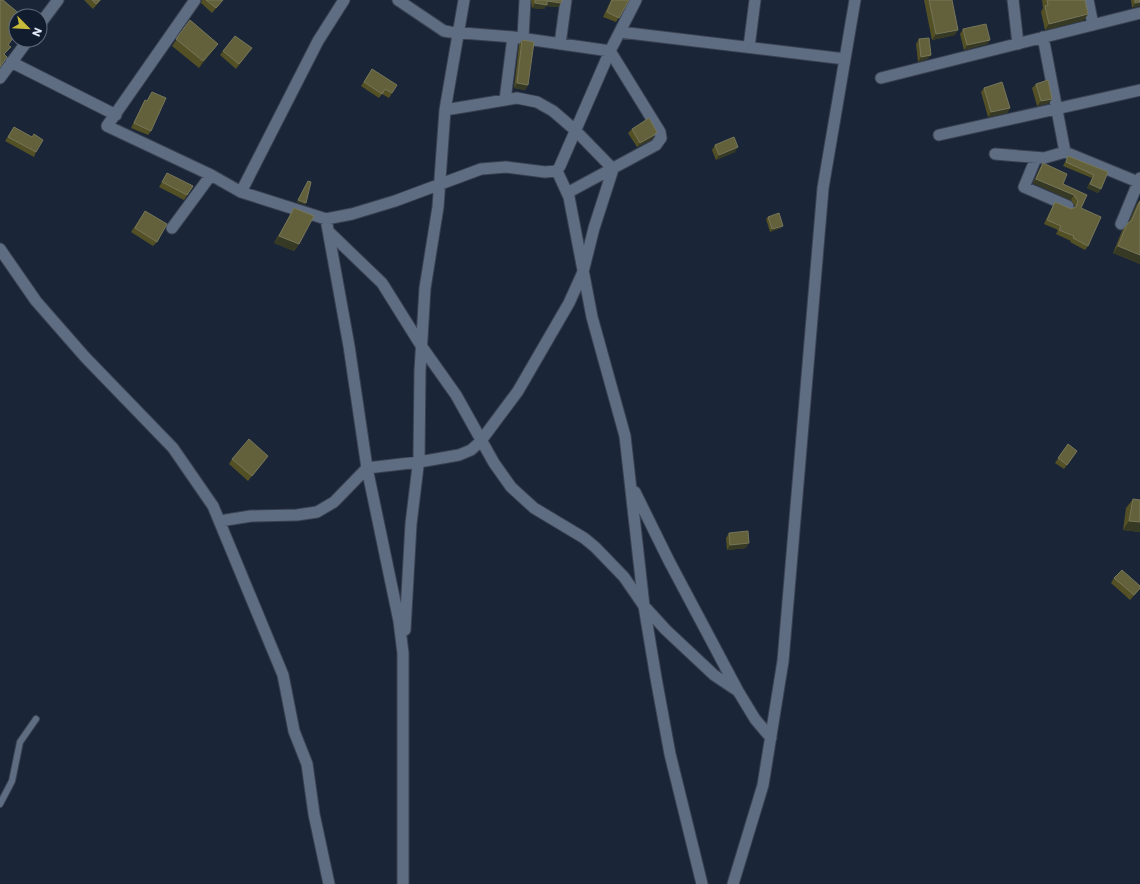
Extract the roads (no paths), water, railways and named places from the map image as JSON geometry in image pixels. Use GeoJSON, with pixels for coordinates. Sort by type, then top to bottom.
{"type":"FeatureCollection","features":[{"type":"Feature","properties":{"kind":"street"},"geometry":{"type":"LineString","coordinates":[[48,13],[58,0]]}},
{"type":"Feature","properties":{"kind":"street"},"geometry":{"type":"LineString","coordinates":[[195,0],[107,126],[211,175],[241,192],[326,219],[352,214],[439,186],[472,172],[491,167],[506,167],[545,172],[556,171],[560,166],[610,51],[636,0]]}},
{"type":"Feature","properties":{"kind":"street"},"geometry":{"type":"LineString","coordinates":[[241,192],[318,41],[344,0]]}},
{"type":"Feature","properties":{"kind":"street"},"geometry":{"type":"LineString","coordinates":[[398,0],[444,31],[457,34],[518,38],[610,51]]}},
{"type":"Feature","properties":{"kind":"street"},"geometry":{"type":"LineString","coordinates":[[403,884],[404,653],[411,524],[419,462],[425,288],[435,226],[445,110],[464,0]]}},
{"type":"Feature","properties":{"kind":"street"},"geometry":{"type":"LineString","coordinates":[[505,100],[525,0]]}},
{"type":"Feature","properties":{"kind":"street"},"geometry":{"type":"LineString","coordinates":[[560,44],[566,0]]}},
{"type":"Feature","properties":{"kind":"street"},"geometry":{"type":"LineString","coordinates":[[749,47],[755,0]]}},
{"type":"Feature","properties":{"kind":"street"},"geometry":{"type":"LineString","coordinates":[[733,884],[763,785],[783,661],[823,188],[855,0]]}},
{"type":"Feature","properties":{"kind":"street"},"geometry":{"type":"LineString","coordinates":[[1013,0],[1018,44]]}},
{"type":"Feature","properties":{"kind":"street"},"geometry":{"type":"LineString","coordinates":[[1088,0],[1093,25]]}},
{"type":"Feature","properties":{"kind":"street"},"geometry":{"type":"LineString","coordinates":[[881,78],[1140,14]]}},
{"type":"Feature","properties":{"kind":"street"},"geometry":{"type":"LineString","coordinates":[[620,32],[846,59]]}},
{"type":"Feature","properties":{"kind":"street"},"geometry":{"type":"LineString","coordinates":[[1043,37],[1065,152]]}},
{"type":"Feature","properties":{"kind":"street"},"geometry":{"type":"LineString","coordinates":[[0,78],[22,48]]}},
{"type":"Feature","properties":{"kind":"street"},"geometry":{"type":"LineString","coordinates":[[567,193],[656,145],[661,138],[660,132],[610,51]]}},
{"type":"Feature","properties":{"kind":"street"},"geometry":{"type":"LineString","coordinates":[[11,62],[116,114]]}},
{"type":"Feature","properties":{"kind":"street"},"geometry":{"type":"LineString","coordinates":[[939,135],[1140,90]]}},
{"type":"Feature","properties":{"kind":"street"},"geometry":{"type":"LineString","coordinates":[[445,110],[517,98],[536,102],[553,111],[575,130],[613,169]]}},
{"type":"Feature","properties":{"kind":"street"},"geometry":{"type":"LineString","coordinates":[[995,154],[1044,158],[1065,152],[1139,180],[1121,224]]}},
{"type":"Feature","properties":{"kind":"street"},"geometry":{"type":"LineString","coordinates":[[1036,158],[1024,187],[1068,206]]}},
{"type":"Feature","properties":{"kind":"street"},"geometry":{"type":"LineString","coordinates":[[220,521],[251,516],[297,515],[317,512],[334,502],[367,468],[419,462],[459,455],[471,450],[481,440],[509,403],[532,368],[569,303],[583,272],[594,228],[613,169]]}},
{"type":"Feature","properties":{"kind":"street"},"geometry":{"type":"LineString","coordinates":[[556,171],[567,193],[599,343],[625,436],[632,484],[644,606],[670,754],[702,884]]}},
{"type":"Feature","properties":{"kind":"street"},"geometry":{"type":"LineString","coordinates":[[172,228],[211,175]]}},
{"type":"Feature","properties":{"kind":"street"},"geometry":{"type":"LineString","coordinates":[[326,219],[349,346],[367,468],[399,621],[404,653]]}},
{"type":"Feature","properties":{"kind":"street"},"geometry":{"type":"LineString","coordinates":[[328,231],[382,282],[422,347],[456,396],[504,480],[517,494],[534,508],[584,538],[595,547],[624,577],[644,606],[666,630],[714,675],[738,691]]}},
{"type":"Feature","properties":{"kind":"street"},"geometry":{"type":"LineString","coordinates":[[0,249],[36,301],[85,357],[173,448],[213,506],[283,675],[294,731],[306,764],[314,814],[329,884]]}},
{"type":"Feature","properties":{"kind":"street"},"geometry":{"type":"LineString","coordinates":[[632,484],[669,561],[738,691],[755,719],[770,738]]}},
{"type":"Feature","properties":{"kind":"lane"},"geometry":{"type":"LineString","coordinates":[[0,804],[12,781],[20,742],[36,719]]}}]}
